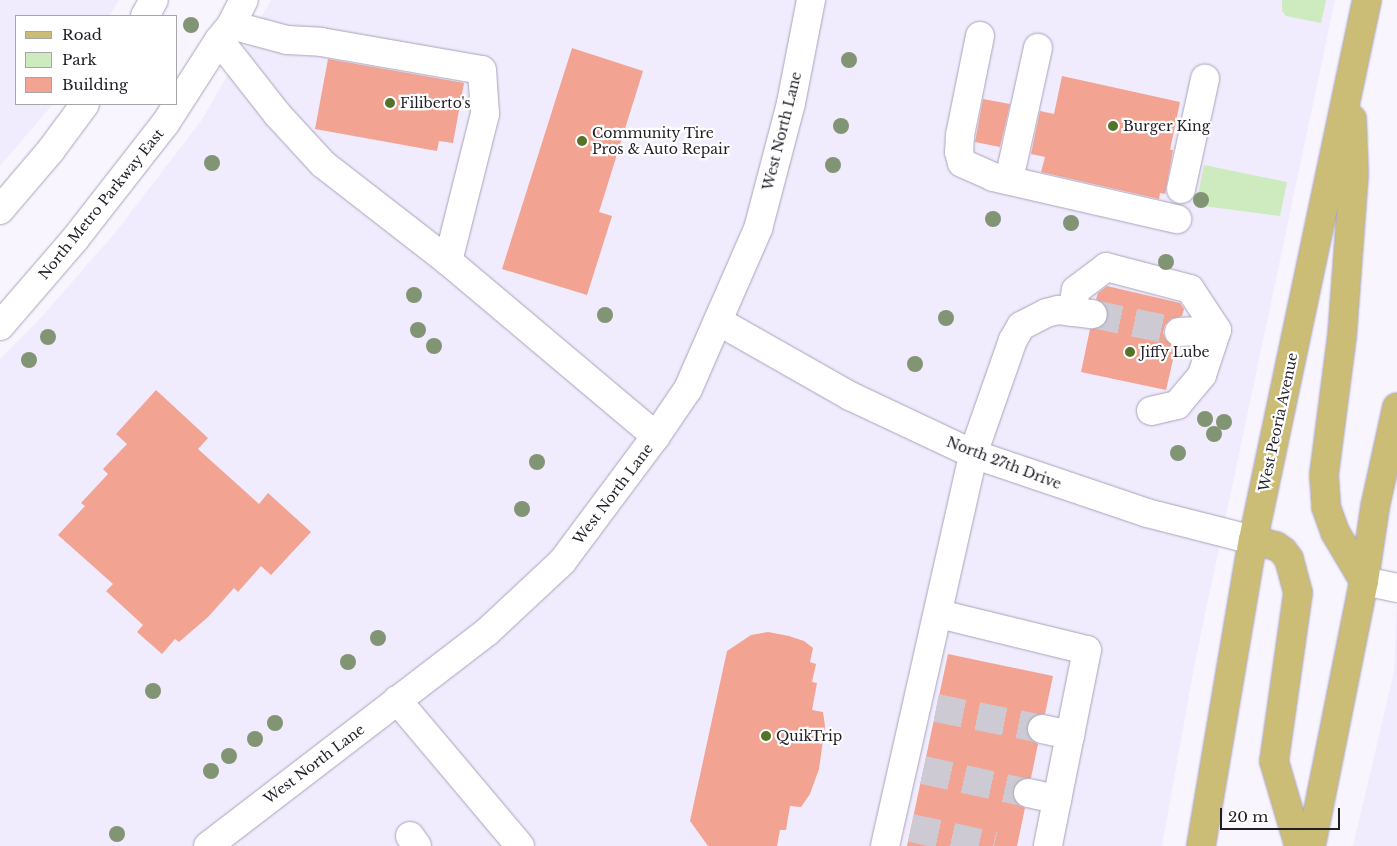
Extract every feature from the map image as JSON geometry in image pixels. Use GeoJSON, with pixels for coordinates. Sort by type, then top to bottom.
{"type":"FeatureCollection","features":[{"type":"Feature","properties":{"kind":"main road","name":"West Peoria Avenue"},"geometry":{"type":"LineString","coordinates":[[1201,846],[1252,540],[1367,0]]}},
{"type":"Feature","properties":{"kind":"main road"},"geometry":{"type":"LineString","coordinates":[[1350,77],[1354,174],[1342,336],[1324,475],[1326,507],[1335,532],[1364,581]]}},
{"type":"Feature","properties":{"kind":"main road"},"geometry":{"type":"LineString","coordinates":[[1311,846],[1364,581],[1375,507],[1397,407]]}},
{"type":"Feature","properties":{"kind":"main road"},"geometry":{"type":"LineString","coordinates":[[1252,540],[1276,546],[1283,550],[1289,559],[1298,592],[1274,761],[1299,846]]}},
{"type":"Feature","properties":{"kind":"street"},"geometry":{"type":"LineString","coordinates":[[146,15],[154,0]]}},
{"type":"Feature","properties":{"kind":"street","name":"North Metro Parkway East"},"geometry":{"type":"LineString","coordinates":[[178,103],[225,33],[244,0]]}},
{"type":"Feature","properties":{"kind":"street","name":"West North Lane"},"geometry":{"type":"LineString","coordinates":[[208,846],[488,631],[562,562],[656,436],[688,389],[758,229],[791,103],[811,0]]}},
{"type":"Feature","properties":{"kind":"street"},"geometry":{"type":"LineString","coordinates":[[225,33],[320,42],[482,70],[485,114],[448,261]]}},
{"type":"Feature","properties":{"kind":"street"},"geometry":{"type":"LineString","coordinates":[[225,33],[284,122],[322,164],[448,261],[656,436]]}},
{"type":"Feature","properties":{"kind":"street"},"geometry":{"type":"LineString","coordinates":[[980,36],[960,135],[959,152],[962,162],[1000,179],[1178,219]]}},
{"type":"Feature","properties":{"kind":"street"},"geometry":{"type":"LineString","coordinates":[[1012,166],[1038,48]]}},
{"type":"Feature","properties":{"kind":"street"},"geometry":{"type":"LineString","coordinates":[[1181,189],[1205,79]]}},
{"type":"Feature","properties":{"kind":"street"},"geometry":{"type":"LineString","coordinates":[[0,210],[51,150],[84,105]]}},
{"type":"Feature","properties":{"kind":"street","name":"North Metro Parkway East"},"geometry":{"type":"LineString","coordinates":[[0,326],[75,240],[177,105]]}},
{"type":"Feature","properties":{"kind":"street"},"geometry":{"type":"LineString","coordinates":[[895,833],[913,768],[927,706],[939,614],[973,454],[1013,340],[1021,326],[1046,313],[1058,310],[1083,313],[1076,290],[1106,267],[1190,289],[1217,330]]}},
{"type":"Feature","properties":{"kind":"street","name":"North 27th Drive"},"geometry":{"type":"LineString","coordinates":[[718,322],[850,396],[973,454],[1138,510],[1252,540]]}},
{"type":"Feature","properties":{"kind":"street"},"geometry":{"type":"LineString","coordinates":[[1179,332],[1217,330]]}},
{"type":"Feature","properties":{"kind":"street"},"geometry":{"type":"LineString","coordinates":[[1151,411],[1178,405],[1202,374],[1217,330]]}},
{"type":"Feature","properties":{"kind":"street"},"geometry":{"type":"LineString","coordinates":[[1364,581],[1397,588]]}},
{"type":"Feature","properties":{"kind":"street"},"geometry":{"type":"LineString","coordinates":[[939,614],[1086,650],[1048,846]]}},
{"type":"Feature","properties":{"kind":"street"},"geometry":{"type":"LineString","coordinates":[[397,700],[520,846]]}},
{"type":"Feature","properties":{"kind":"street"},"geometry":{"type":"LineString","coordinates":[[1042,729],[1070,735]]}},
{"type":"Feature","properties":{"kind":"street"},"geometry":{"type":"LineString","coordinates":[[1028,793],[1057,799]]}},
{"type":"Feature","properties":{"kind":"shaded area"},"geometry":{"type":"Polygon","coordinates":[[[0,0],[119,0],[110,15],[15,15],[15,105],[52,105],[0,166],[0,0]]]}},
{"type":"Feature","properties":{"kind":"shaded area"},"geometry":{"type":"Polygon","coordinates":[[[271,0],[1335,0],[1195,662],[1162,846],[0,846],[0,359],[37,322],[115,233],[201,121],[271,0]]]}},
{"type":"Feature","properties":{"kind":"shaded area"},"geometry":{"type":"Polygon","coordinates":[[[1397,599],[1397,846],[1353,846],[1394,672],[1397,599]]]}},
{"type":"Feature","properties":{"kind":"green space"},"geometry":{"type":"Polygon","coordinates":[[[1282,0],[1326,0],[1321,23],[1286,16],[1282,11],[1282,0]]]}},
{"type":"Feature","properties":{"kind":"green space"},"geometry":{"type":"Polygon","coordinates":[[[1204,165],[1287,182],[1280,216],[1196,205],[1204,165]]]}},
{"type":"Feature","properties":{"kind":"building","name":"Community Tire Pros & Auto Repair"},"geometry":{"type":"Polygon","coordinates":[[[572,48],[643,71],[599,212],[612,216],[587,295],[502,269],[572,48]]]}},
{"type":"Feature","properties":{"kind":"building","name":"Filiberto's"},"geometry":{"type":"Polygon","coordinates":[[[328,59],[464,83],[453,143],[439,141],[437,151],[315,129],[328,59]]]}},
{"type":"Feature","properties":{"kind":"building","name":"Burger King"},"geometry":{"type":"Polygon","coordinates":[[[1062,76],[1180,102],[1170,150],[1173,150],[1165,194],[1160,193],[1159,199],[1041,172],[1045,157],[1031,154],[1040,111],[1054,114],[1062,76]]]}},
{"type":"Feature","properties":{"kind":"building"},"geometry":{"type":"Polygon","coordinates":[[[983,99],[1010,104],[1000,147],[975,142],[983,99]]]}},
{"type":"Feature","properties":{"kind":"building","name":"Jiffy Lube"},"geometry":{"type":"Polygon","coordinates":[[[1107,286],[1180,303],[1184,309],[1182,316],[1171,319],[1165,325],[1163,333],[1166,340],[1176,347],[1166,390],[1081,372],[1090,329],[1100,328],[1106,323],[1108,316],[1107,307],[1096,299],[1098,293],[1107,286]]]}},
{"type":"Feature","properties":{"kind":"building"},"geometry":{"type":"Polygon","coordinates":[[[156,390],[208,438],[198,449],[259,504],[268,493],[311,532],[271,575],[261,566],[238,592],[234,588],[208,617],[179,642],[175,639],[162,654],[137,632],[143,625],[106,591],[113,584],[58,535],[85,506],[81,503],[108,474],[103,469],[127,444],[116,434],[156,390]]]}},
{"type":"Feature","properties":{"kind":"building","name":"QuikTrip"},"geometry":{"type":"Polygon","coordinates":[[[768,632],[804,641],[813,648],[810,662],[816,664],[812,682],[817,683],[812,710],[823,712],[825,726],[819,769],[810,794],[801,807],[790,806],[786,830],[780,830],[777,846],[708,846],[690,821],[727,651],[751,635],[768,632]]]}},
{"type":"Feature","properties":{"kind":"building"},"geometry":{"type":"Polygon","coordinates":[[[948,654],[1053,676],[1045,714],[1037,714],[1030,719],[1027,725],[1027,734],[1032,741],[1038,744],[1031,778],[1023,778],[1017,782],[1013,789],[1013,798],[1018,805],[1025,808],[1017,846],[907,846],[948,654]]]}},
{"type":"Feature","properties":{"kind":"tunnel"},"geometry":{"type":"LineString","coordinates":[[1093,314],[1179,332]]}},
{"type":"Feature","properties":{"kind":"tunnel"},"geometry":{"type":"LineString","coordinates":[[936,708],[1042,729]]}},
{"type":"Feature","properties":{"kind":"tunnel"},"geometry":{"type":"LineString","coordinates":[[923,770],[1028,793]]}},
{"type":"Feature","properties":{"kind":"tunnel"},"geometry":{"type":"LineString","coordinates":[[911,828],[994,846]]}},
{"type":"Feature","properties":{"kind":"place","name":"Filiberto's"},"geometry":{"type":"Point","coordinates":[390,103]}},
{"type":"Feature","properties":{"kind":"place","name":"Burger King"},"geometry":{"type":"Point","coordinates":[1113,126]}},
{"type":"Feature","properties":{"kind":"place","name":"Community Tire Pros & Auto Repair"},"geometry":{"type":"Point","coordinates":[582,141]}},
{"type":"Feature","properties":{"kind":"place","name":"Jiffy Lube"},"geometry":{"type":"Point","coordinates":[1130,352]}},
{"type":"Feature","properties":{"kind":"place","name":"QuikTrip"},"geometry":{"type":"Point","coordinates":[766,736]}}]}
